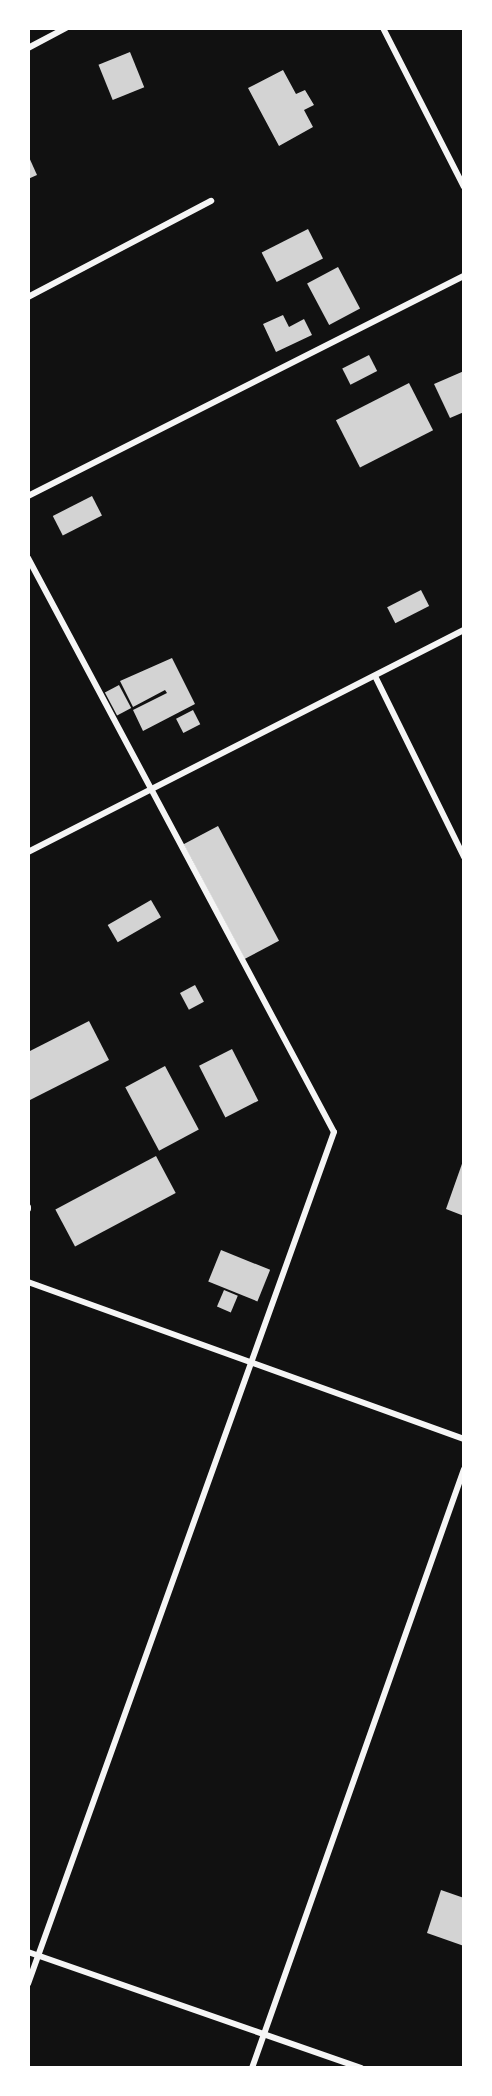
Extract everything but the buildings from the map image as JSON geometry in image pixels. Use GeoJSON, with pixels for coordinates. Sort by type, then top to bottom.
{"type":"FeatureCollection","features":[{"type":"Feature","properties":{"kind":"street"},"geometry":{"type":"LineString","coordinates":[[28,48],[66,28]]}},
{"type":"Feature","properties":{"kind":"street"},"geometry":{"type":"LineString","coordinates":[[382,28],[464,187]]}},
{"type":"Feature","properties":{"kind":"street"},"geometry":{"type":"LineString","coordinates":[[28,297],[211,201]]}},
{"type":"Feature","properties":{"kind":"street"},"geometry":{"type":"LineString","coordinates":[[28,496],[464,276]]}},
{"type":"Feature","properties":{"kind":"street"},"geometry":{"type":"LineString","coordinates":[[28,558],[334,1132],[40,1956],[28,1984]]}},
{"type":"Feature","properties":{"kind":"street"},"geometry":{"type":"LineString","coordinates":[[28,852],[464,630]]}},
{"type":"Feature","properties":{"kind":"street"},"geometry":{"type":"LineString","coordinates":[[375,676],[464,857]]}},
{"type":"Feature","properties":{"kind":"street"},"geometry":{"type":"LineString","coordinates":[[28,1282],[464,1440]]}},
{"type":"Feature","properties":{"kind":"street"},"geometry":{"type":"LineString","coordinates":[[252,2067],[464,1469]]}},
{"type":"Feature","properties":{"kind":"street"},"geometry":{"type":"LineString","coordinates":[[28,1952],[361,2067]]}}]}
